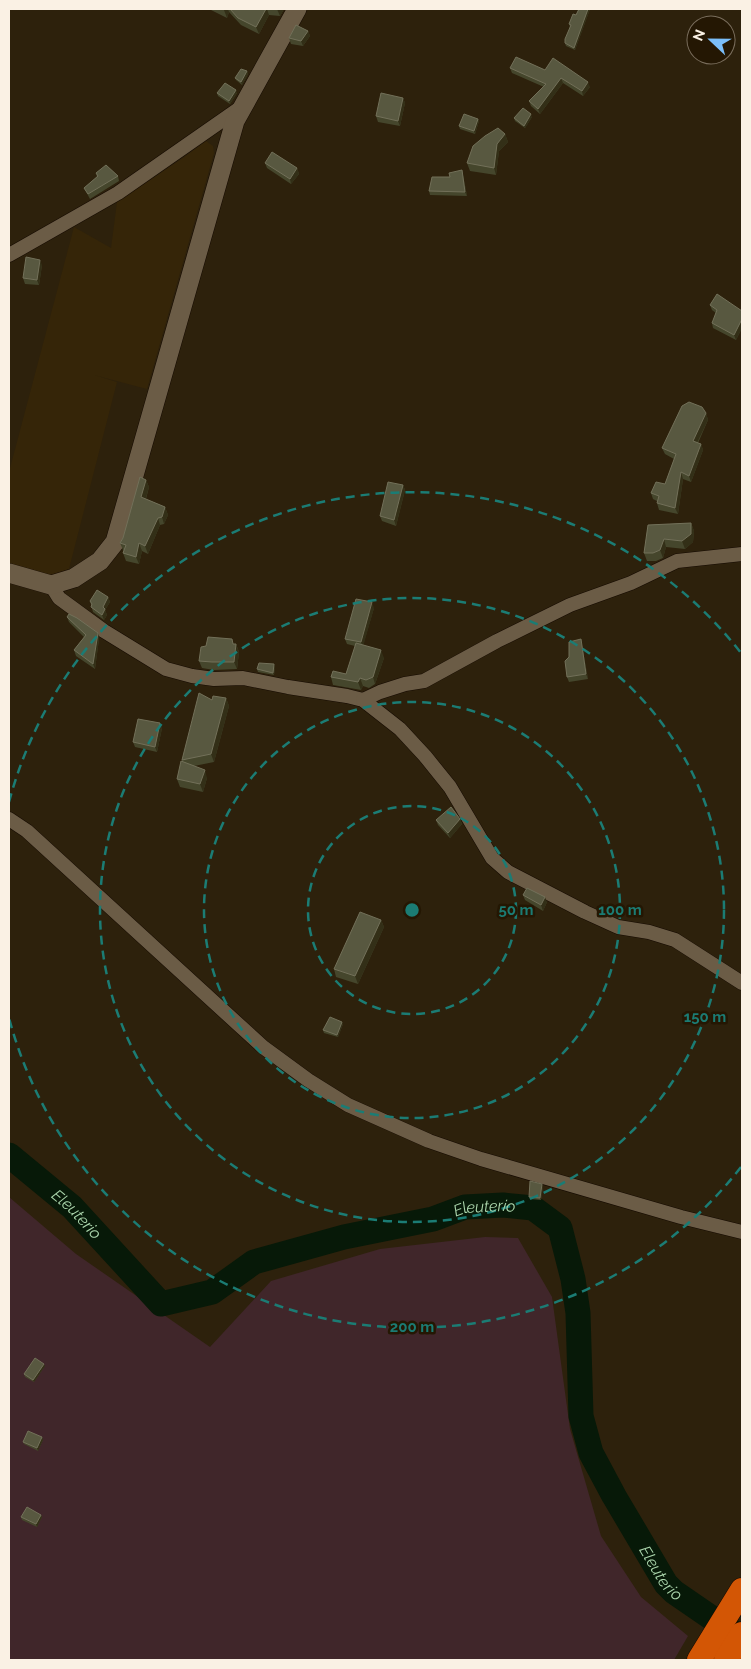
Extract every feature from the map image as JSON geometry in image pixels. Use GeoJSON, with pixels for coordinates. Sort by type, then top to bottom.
{"type":"FeatureCollection","features":[{"type":"Feature","properties":{"kind":"highway"},"geometry":{"type":"LineString","coordinates":[[698,1660],[742,1590]]}},
{"type":"Feature","properties":{"kind":"highway"},"geometry":{"type":"LineString","coordinates":[[726,1660],[742,1634]]}},
{"type":"Feature","properties":{"kind":"street"},"geometry":{"type":"LineString","coordinates":[[9,573],[51,585],[74,578],[100,561],[115,542],[235,121],[297,9]]}},
{"type":"Feature","properties":{"kind":"street"},"geometry":{"type":"LineString","coordinates":[[9,255],[118,192],[246,103]]}},
{"type":"Feature","properties":{"kind":"street"},"geometry":{"type":"LineString","coordinates":[[363,700],[405,684],[424,681],[497,641],[570,605],[631,583],[678,561],[742,554]]}},
{"type":"Feature","properties":{"kind":"street"},"geometry":{"type":"LineString","coordinates":[[51,585],[59,598],[104,631],[166,669],[192,676],[214,679],[243,678],[363,700],[400,729],[425,756],[450,787],[492,858],[508,872],[584,912],[618,927],[649,932],[674,940],[742,983]]}},
{"type":"Feature","properties":{"kind":"street"},"geometry":{"type":"LineString","coordinates":[[9,819],[27,831],[263,1047],[308,1080],[348,1105],[429,1141],[481,1159],[680,1217],[742,1232]]}},
{"type":"Feature","properties":{"kind":"shaded area"},"geometry":{"type":"Polygon","coordinates":[[[206,141],[213,146],[214,153],[147,389],[94,375],[117,382],[69,569],[53,575],[33,574],[9,569],[9,472],[74,227],[111,248],[117,202],[206,141]]]}},
{"type":"Feature","properties":{"kind":"shaded area"},"geometry":{"type":"Polygon","coordinates":[[[9,1197],[76,1254],[210,1347],[271,1281],[380,1249],[485,1237],[518,1238],[552,1297],[570,1429],[601,1536],[641,1597],[688,1636],[674,1660],[9,1660],[9,1197]]]}},
{"type":"Feature","properties":{"kind":"building"},"geometry":{"type":"Polygon","coordinates":[[[230,9],[266,9],[256,27],[238,18],[230,9]]]}},
{"type":"Feature","properties":{"kind":"building"},"geometry":{"type":"Polygon","coordinates":[[[579,9],[588,9],[574,48],[565,43],[565,39],[573,14],[576,15],[579,9]]]}},
{"type":"Feature","properties":{"kind":"building"},"geometry":{"type":"Polygon","coordinates":[[[296,25],[308,31],[301,41],[289,38],[296,25]]]}},
{"type":"Feature","properties":{"kind":"building"},"geometry":{"type":"Polygon","coordinates":[[[516,57],[545,70],[553,58],[588,82],[582,91],[561,78],[538,109],[529,101],[546,84],[510,68],[516,57]]]}},
{"type":"Feature","properties":{"kind":"building"},"geometry":{"type":"Polygon","coordinates":[[[241,69],[247,71],[241,82],[235,78],[241,69]]]}},
{"type":"Feature","properties":{"kind":"building"},"geometry":{"type":"Polygon","coordinates":[[[225,83],[236,90],[229,101],[217,93],[225,83]]]}},
{"type":"Feature","properties":{"kind":"building"},"geometry":{"type":"Polygon","coordinates":[[[381,93],[403,98],[398,121],[376,116],[381,93]]]}},
{"type":"Feature","properties":{"kind":"building"},"geometry":{"type":"Polygon","coordinates":[[[523,108],[531,114],[524,126],[514,118],[523,108]]]}},
{"type":"Feature","properties":{"kind":"building"},"geometry":{"type":"Polygon","coordinates":[[[464,114],[478,119],[474,131],[459,126],[464,114]]]}},
{"type":"Feature","properties":{"kind":"building"},"geometry":{"type":"Polygon","coordinates":[[[498,128],[505,134],[497,144],[494,168],[467,163],[473,146],[498,128]]]}},
{"type":"Feature","properties":{"kind":"building"},"geometry":{"type":"Polygon","coordinates":[[[272,152],[297,168],[290,179],[265,163],[272,152]]]}},
{"type":"Feature","properties":{"kind":"building"},"geometry":{"type":"Polygon","coordinates":[[[106,165],[118,176],[88,194],[84,188],[98,176],[96,173],[106,165]]]}},
{"type":"Feature","properties":{"kind":"building"},"geometry":{"type":"Polygon","coordinates":[[[462,170],[465,192],[429,191],[432,177],[450,177],[449,173],[462,170]]]}},
{"type":"Feature","properties":{"kind":"building"},"geometry":{"type":"Polygon","coordinates":[[[26,257],[40,260],[37,280],[23,278],[26,257]]]}},
{"type":"Feature","properties":{"kind":"building"},"geometry":{"type":"Polygon","coordinates":[[[717,294],[742,311],[742,319],[734,335],[712,323],[717,310],[710,305],[717,294]]]}},
{"type":"Feature","properties":{"kind":"building"},"geometry":{"type":"Polygon","coordinates":[[[689,402],[702,407],[706,413],[693,441],[701,444],[689,476],[681,472],[675,508],[657,503],[659,496],[651,493],[656,482],[665,484],[676,454],[662,448],[682,406],[689,402]]]}},
{"type":"Feature","properties":{"kind":"building"},"geometry":{"type":"Polygon","coordinates":[[[140,477],[146,480],[141,497],[165,507],[162,517],[158,518],[145,546],[139,543],[136,557],[123,553],[126,545],[120,543],[140,477]]]}},
{"type":"Feature","properties":{"kind":"building"},"geometry":{"type":"Polygon","coordinates":[[[388,482],[403,485],[394,520],[380,516],[388,482]]]}},
{"type":"Feature","properties":{"kind":"building"},"geometry":{"type":"Polygon","coordinates":[[[691,523],[691,534],[682,541],[664,539],[660,550],[653,553],[644,553],[648,525],[691,523]]]}},
{"type":"Feature","properties":{"kind":"building"},"geometry":{"type":"Polygon","coordinates":[[[97,590],[108,597],[103,607],[105,609],[102,615],[91,607],[90,601],[97,590]]]}},
{"type":"Feature","properties":{"kind":"building"},"geometry":{"type":"Polygon","coordinates":[[[356,599],[372,602],[361,642],[345,639],[356,599]]]}},
{"type":"Feature","properties":{"kind":"building"},"geometry":{"type":"Polygon","coordinates":[[[69,614],[98,633],[93,664],[74,650],[86,635],[67,617],[69,614]]]}},
{"type":"Feature","properties":{"kind":"building"},"geometry":{"type":"Polygon","coordinates":[[[208,637],[232,639],[233,644],[236,644],[234,662],[199,661],[201,647],[206,646],[208,637]]]}},
{"type":"Feature","properties":{"kind":"building"},"geometry":{"type":"Polygon","coordinates":[[[581,639],[586,674],[567,677],[565,661],[569,657],[569,642],[581,639]]]}},
{"type":"Feature","properties":{"kind":"building"},"geometry":{"type":"Polygon","coordinates":[[[356,643],[381,650],[373,677],[366,680],[360,678],[358,682],[331,677],[333,671],[346,674],[356,643]]]}},
{"type":"Feature","properties":{"kind":"building"},"geometry":{"type":"Polygon","coordinates":[[[259,663],[274,664],[273,673],[257,669],[259,663]]]}},
{"type":"Feature","properties":{"kind":"building"},"geometry":{"type":"Polygon","coordinates":[[[199,693],[212,700],[213,696],[226,698],[211,754],[182,760],[199,693]]]}},
{"type":"Feature","properties":{"kind":"building"},"geometry":{"type":"Polygon","coordinates":[[[138,719],[160,723],[155,747],[133,742],[138,719]]]}},
{"type":"Feature","properties":{"kind":"building"},"geometry":{"type":"Polygon","coordinates":[[[181,761],[205,770],[200,784],[177,779],[181,761]]]}},
{"type":"Feature","properties":{"kind":"building"},"geometry":{"type":"Polygon","coordinates":[[[451,807],[460,819],[448,833],[436,820],[451,807]]]}},
{"type":"Feature","properties":{"kind":"building"},"geometry":{"type":"Polygon","coordinates":[[[527,888],[545,897],[541,905],[523,895],[527,888]]]}},
{"type":"Feature","properties":{"kind":"building"},"geometry":{"type":"Polygon","coordinates":[[[360,912],[381,920],[355,976],[334,969],[360,912]]]}},
{"type":"Feature","properties":{"kind":"building"},"geometry":{"type":"Polygon","coordinates":[[[330,1017],[342,1022],[337,1035],[323,1030],[330,1017]]]}},
{"type":"Feature","properties":{"kind":"building"},"geometry":{"type":"Polygon","coordinates":[[[530,1181],[542,1184],[540,1198],[529,1197],[530,1181]]]}},
{"type":"Feature","properties":{"kind":"building"},"geometry":{"type":"Polygon","coordinates":[[[35,1358],[44,1364],[33,1380],[24,1374],[35,1358]]]}},
{"type":"Feature","properties":{"kind":"building"},"geometry":{"type":"Polygon","coordinates":[[[28,1431],[42,1437],[37,1448],[23,1442],[28,1431]]]}},
{"type":"Feature","properties":{"kind":"building"},"geometry":{"type":"Polygon","coordinates":[[[27,1507],[41,1515],[36,1524],[21,1517],[27,1507]]]}},
{"type":"Feature","properties":{"kind":"waterway","name":"Eleuterio"},"geometry":{"type":"LineString","coordinates":[[9,1155],[72,1207],[161,1304],[212,1292],[254,1262],[344,1237],[433,1219],[465,1207],[503,1205],[533,1208],[560,1228],[573,1279],[578,1313],[581,1416],[591,1453],[666,1584],[674,1592],[738,1636]]}}]}
